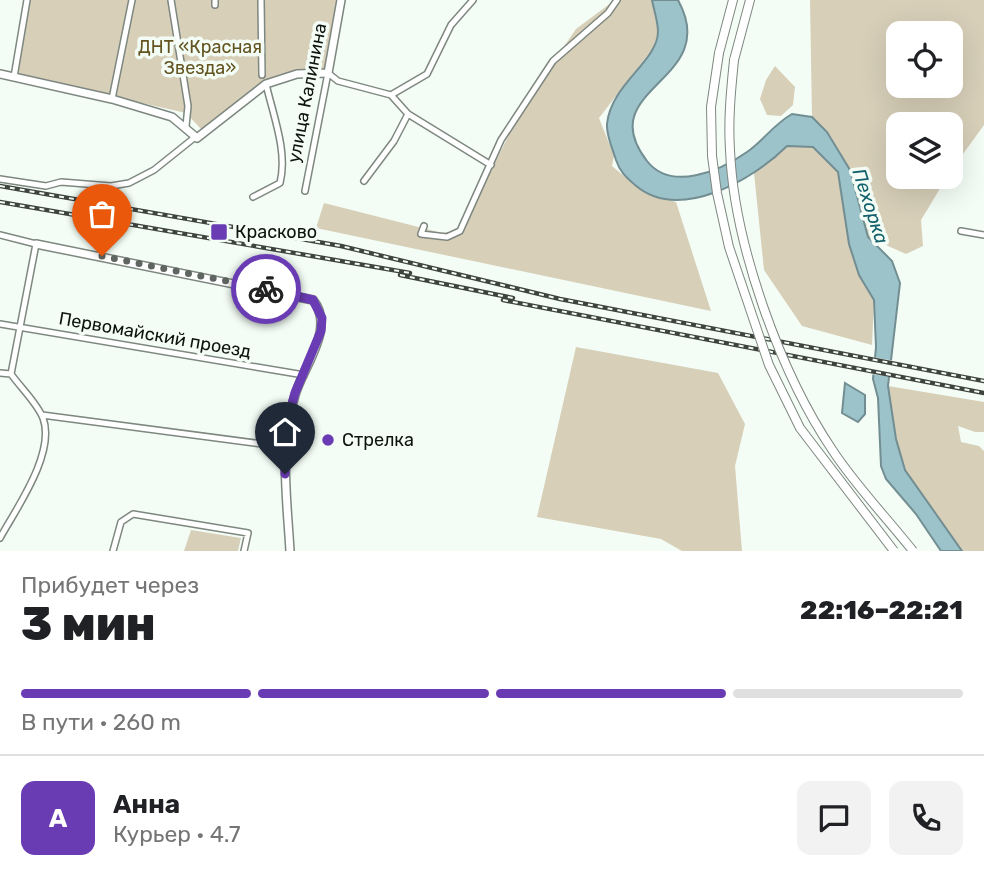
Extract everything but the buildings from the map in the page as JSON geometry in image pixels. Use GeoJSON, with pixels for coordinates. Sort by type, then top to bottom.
{"type":"FeatureCollection","features":[{"type":"Feature","properties":{"kind":"main road"},"geometry":{"type":"LineString","coordinates":[[733,0],[719,53],[711,107],[712,156],[729,247],[765,352],[800,428],[894,551]]}},
{"type":"Feature","properties":{"kind":"main road"},"geometry":{"type":"LineString","coordinates":[[750,0],[734,60],[729,111],[733,191],[745,245],[783,359],[833,451],[913,551]]}},
{"type":"Feature","properties":{"kind":"street"},"geometry":{"type":"LineString","coordinates":[[13,77],[27,0]]}},
{"type":"Feature","properties":{"kind":"street"},"geometry":{"type":"LineString","coordinates":[[112,99],[132,0]]}},
{"type":"Feature","properties":{"kind":"street"},"geometry":{"type":"LineString","coordinates":[[171,0],[188,106],[186,126]]}},
{"type":"Feature","properties":{"kind":"street"},"geometry":{"type":"LineString","coordinates":[[261,0],[262,75]]}},
{"type":"Feature","properties":{"kind":"street","name":"улица Калинина"},"geometry":{"type":"LineString","coordinates":[[305,191],[341,0]]}},
{"type":"Feature","properties":{"kind":"street"},"geometry":{"type":"LineString","coordinates":[[391,95],[427,74],[451,25],[473,0]]}},
{"type":"Feature","properties":{"kind":"street"},"geometry":{"type":"LineString","coordinates":[[424,226],[421,234],[447,237],[460,232],[501,140],[553,61],[608,13],[617,0]]}},
{"type":"Feature","properties":{"kind":"street"},"geometry":{"type":"LineString","coordinates":[[0,179],[46,187],[61,182],[111,186],[129,183],[154,170],[194,138],[203,135],[265,84],[297,74],[328,74],[338,81],[391,95],[408,114],[491,165]]}},
{"type":"Feature","properties":{"kind":"street"},"geometry":{"type":"LineString","coordinates":[[0,75],[112,99],[172,117],[186,126],[194,138]]}},
{"type":"Feature","properties":{"kind":"street"},"geometry":{"type":"LineString","coordinates":[[253,197],[280,183],[282,178],[282,152],[265,84]]}},
{"type":"Feature","properties":{"kind":"street"},"geometry":{"type":"LineString","coordinates":[[364,181],[394,141],[408,114]]}},
{"type":"Feature","properties":{"kind":"street"},"geometry":{"type":"LineString","coordinates":[[961,231],[984,235]]}},
{"type":"Feature","properties":{"kind":"street"},"geometry":{"type":"LineString","coordinates":[[0,235],[313,300],[318,306],[321,331],[295,393],[284,442],[290,551]]}},
{"type":"Feature","properties":{"kind":"street"},"geometry":{"type":"LineString","coordinates":[[11,374],[36,244]]}},
{"type":"Feature","properties":{"kind":"street","name":"Первомайский проезд"},"geometry":{"type":"LineString","coordinates":[[0,324],[304,375]]}},
{"type":"Feature","properties":{"kind":"street"},"geometry":{"type":"LineString","coordinates":[[0,373],[11,374],[42,415],[45,425],[43,449],[35,475],[0,538]]}},
{"type":"Feature","properties":{"kind":"street"},"geometry":{"type":"LineString","coordinates":[[42,415],[270,445],[284,442]]}},
{"type":"Feature","properties":{"kind":"street"},"geometry":{"type":"LineString","coordinates":[[270,445],[285,458]]}},
{"type":"Feature","properties":{"kind":"street"},"geometry":{"type":"LineString","coordinates":[[113,551],[121,522],[133,514],[248,533],[244,551]]}},
{"type":"Feature","properties":{"kind":"green space","name":"ДНТ «Красная Звезда»"},"geometry":{"type":"Polygon","coordinates":[[[29,0],[337,0],[325,70],[280,74],[202,130],[186,113],[18,75],[29,0]]]}},
{"type":"Feature","properties":{"kind":"green space"},"geometry":{"type":"Polygon","coordinates":[[[615,0],[652,0],[658,32],[653,48],[599,118],[614,156],[612,166],[642,191],[676,202],[711,311],[316,228],[324,203],[442,233],[461,230],[525,103],[576,29],[615,0]]]}},
{"type":"Feature","properties":{"kind":"green space"},"geometry":{"type":"Polygon","coordinates":[[[810,0],[984,0],[984,125],[963,154],[963,112],[886,112],[886,189],[940,189],[921,220],[923,246],[906,254],[868,237],[848,173],[824,130],[812,117],[810,0]]]}},
{"type":"Feature","properties":{"kind":"green space"},"geometry":{"type":"Polygon","coordinates":[[[775,66],[795,87],[793,105],[781,116],[767,115],[760,99],[766,80],[775,66]]]}},
{"type":"Feature","properties":{"kind":"green space"},"geometry":{"type":"Polygon","coordinates":[[[790,142],[813,147],[838,172],[849,244],[859,275],[874,300],[872,345],[802,326],[764,270],[754,173],[790,142]]]}},
{"type":"Feature","properties":{"kind":"green space"},"geometry":{"type":"Polygon","coordinates":[[[576,347],[718,373],[745,424],[735,466],[742,551],[682,551],[661,539],[537,517],[576,347]]]}},
{"type":"Feature","properties":{"kind":"green space"},"geometry":{"type":"Polygon","coordinates":[[[888,386],[984,402],[984,432],[958,426],[961,442],[979,446],[984,451],[984,551],[962,551],[905,471],[896,439],[888,386]]]}},
{"type":"Feature","properties":{"kind":"green space"},"geometry":{"type":"Polygon","coordinates":[[[191,530],[241,538],[238,551],[184,551],[191,530]]]}},
{"type":"Feature","properties":{"kind":"water"},"geometry":{"type":"Polygon","coordinates":[[[652,0],[678,0],[687,27],[684,49],[673,67],[644,99],[634,116],[634,136],[647,161],[657,170],[682,177],[723,166],[747,152],[792,114],[812,117],[827,132],[850,170],[868,237],[892,261],[900,283],[888,386],[896,439],[905,470],[962,551],[941,551],[916,514],[886,479],[881,466],[878,398],[873,379],[876,347],[874,300],[859,275],[849,244],[838,172],[813,147],[787,146],[773,159],[736,183],[693,198],[673,200],[653,196],[635,185],[619,168],[607,124],[617,97],[656,43],[658,28],[652,0]]]}},
{"type":"Feature","properties":{"kind":"water"},"geometry":{"type":"Polygon","coordinates":[[[845,383],[865,395],[865,414],[858,422],[842,413],[845,383]]]}},
{"type":"Feature","properties":{"kind":"pier"},"geometry":{"type":"Polygon","coordinates":[[[872,357],[895,361],[893,377],[870,374],[872,357]]]}},
{"type":"Feature","properties":{"kind":"railway"},"geometry":{"type":"LineString","coordinates":[[0,186],[341,246],[560,299],[984,381]]}},
{"type":"Feature","properties":{"kind":"railway"},"geometry":{"type":"LineString","coordinates":[[0,202],[410,273]]}},
{"type":"Feature","properties":{"kind":"railway"},"geometry":{"type":"LineString","coordinates":[[400,275],[513,298]]}},
{"type":"Feature","properties":{"kind":"railway"},"geometry":{"type":"LineString","coordinates":[[503,300],[984,393]]}},
{"type":"Feature","properties":{"kind":"way so far"},"geometry":{"type":"LineString","coordinates":[[102,256],[266,289]]}},
{"type":"Feature","properties":{"kind":"place","name":"Красково"},"geometry":{"type":"Point","coordinates":[219,232]}},
{"type":"Feature","properties":{"kind":"place","name":"Стрелка"},"geometry":{"type":"Point","coordinates":[328,440]}},
{"type":"Feature","properties":{"kind":"route"},"geometry":{"type":"LineString","coordinates":[[266,289],[313,300],[322,318],[321,331],[295,393],[286,425],[285,474]]}},
{"type":"Feature","properties":{"kind":"water label","name":"Пехорка"},"geometry":{"type":"Point","coordinates":[871,206]}}]}
